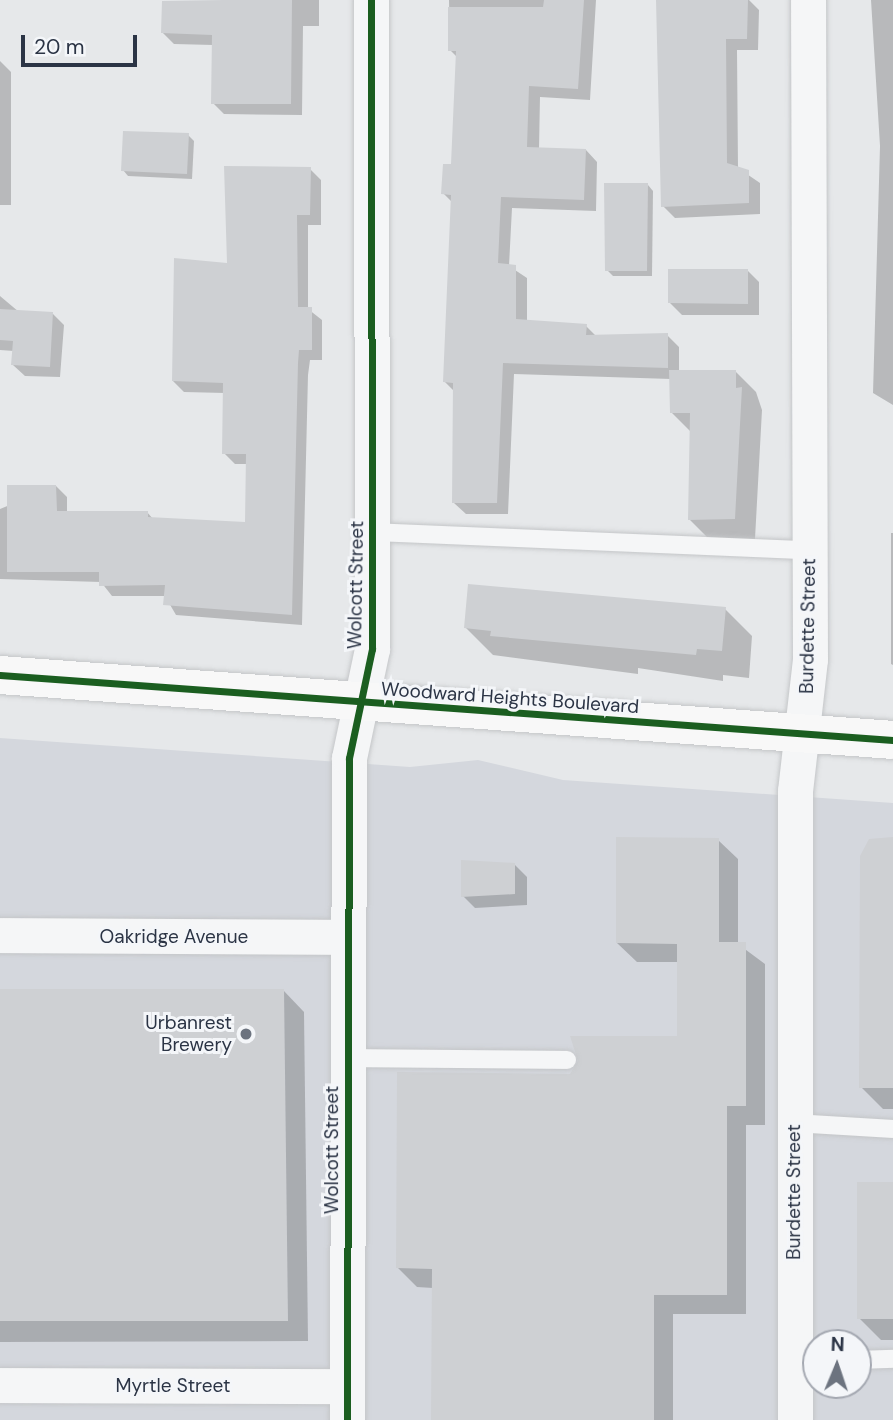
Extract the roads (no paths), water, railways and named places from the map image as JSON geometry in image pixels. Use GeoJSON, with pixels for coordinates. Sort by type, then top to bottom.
{"type":"FeatureCollection","features":[{"type":"Feature","properties":{"kind":"street","name":"Wolcott Street"},"geometry":{"type":"LineString","coordinates":[[347,1403],[349,758],[372,649],[371,0]]}},
{"type":"Feature","properties":{"kind":"street","name":"Burdette Street"},"geometry":{"type":"LineString","coordinates":[[804,1329],[794,1123],[794,791],[810,681],[808,0]]}},
{"type":"Feature","properties":{"kind":"street","name":"Woodward Heights Boulevard"},"geometry":{"type":"LineString","coordinates":[[0,675],[893,740]]}},
{"type":"Feature","properties":{"kind":"street","name":"Oakridge Avenue"},"geometry":{"type":"LineString","coordinates":[[0,935],[348,937]]}},
{"type":"Feature","properties":{"kind":"street","name":"Burdette Street"},"geometry":{"type":"LineString","coordinates":[[795,1420],[802,1382]]}},
{"type":"Feature","properties":{"kind":"street","name":"Myrtle Street"},"geometry":{"type":"LineString","coordinates":[[0,1385],[347,1403]]}},
{"type":"Feature","properties":{"kind":"lane"},"geometry":{"type":"LineString","coordinates":[[373,532],[810,550]]}},
{"type":"Feature","properties":{"kind":"lane"},"geometry":{"type":"LineString","coordinates":[[348,1059],[567,1060]]}},
{"type":"Feature","properties":{"kind":"lane"},"geometry":{"type":"LineString","coordinates":[[794,1123],[893,1129]]}},
{"type":"Feature","properties":{"kind":"lane"},"geometry":{"type":"LineString","coordinates":[[872,1360],[893,1359]]}},
{"type":"Feature","properties":{"kind":"place","name":"Urbanrest Brewery"},"geometry":{"type":"Point","coordinates":[246,1034]}}]}
